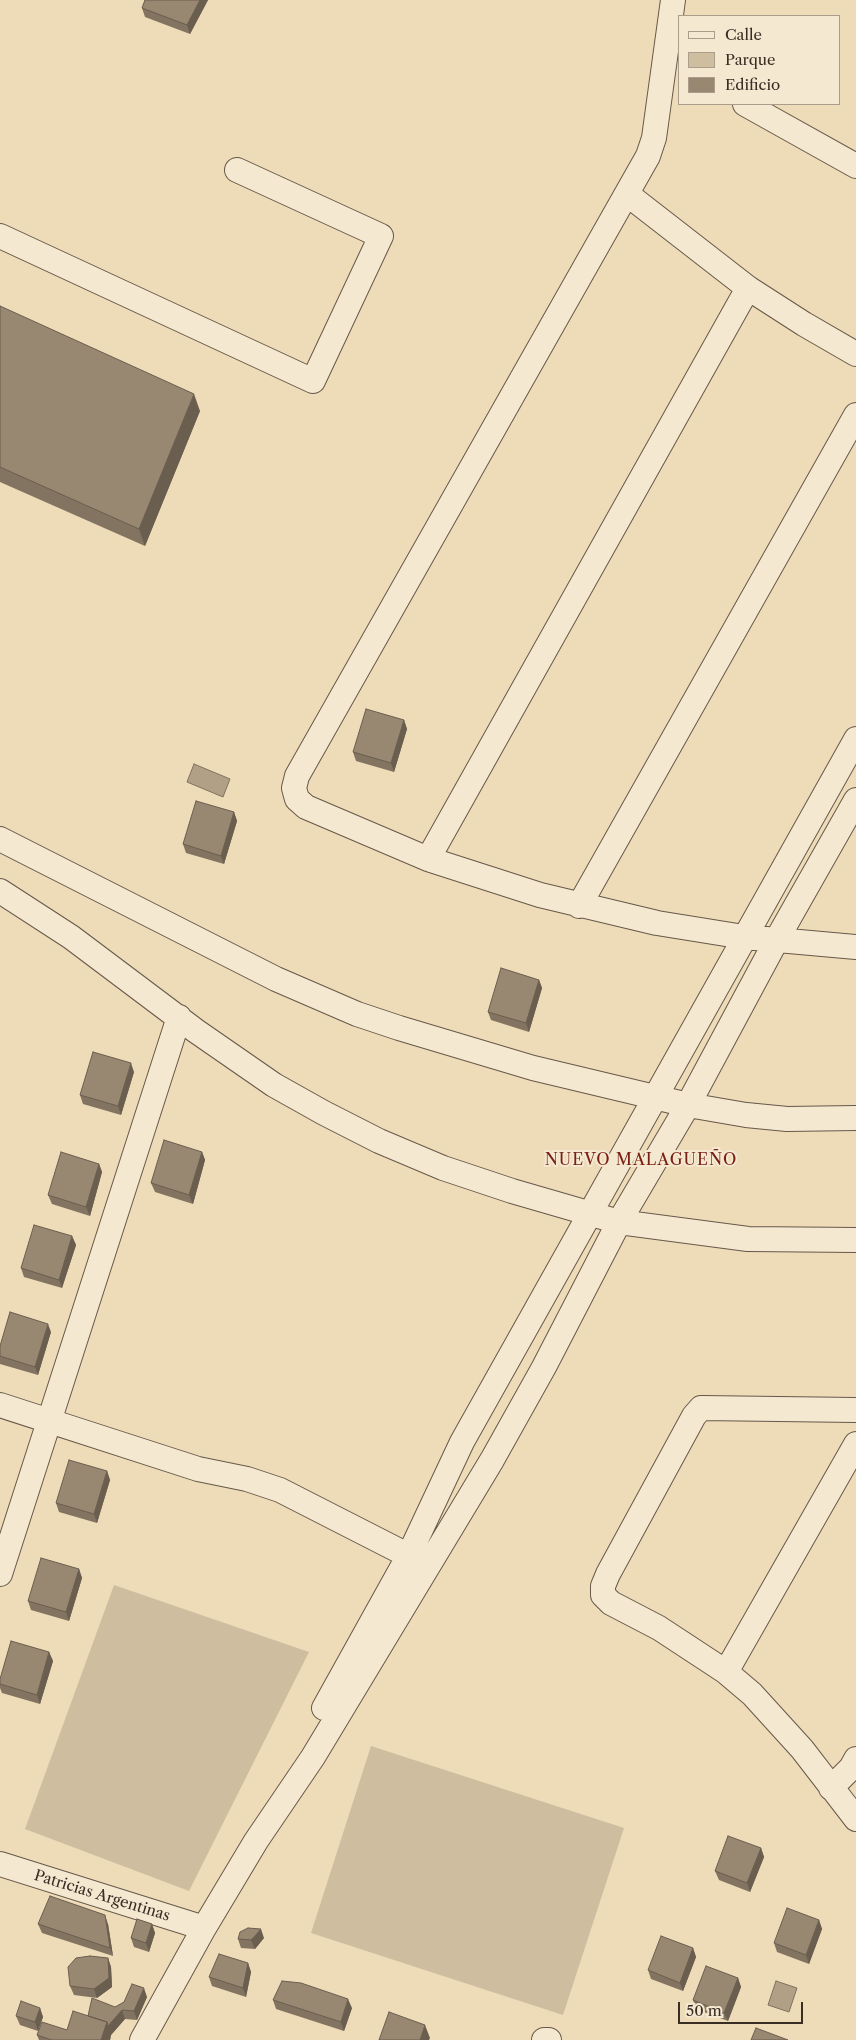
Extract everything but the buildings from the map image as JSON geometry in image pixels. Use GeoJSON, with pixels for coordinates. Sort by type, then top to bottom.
{"type":"FeatureCollection","features":[{"type":"Feature","properties":{"kind":"street"},"geometry":{"type":"LineString","coordinates":[[673,0],[672,63],[648,156],[297,776],[294,788],[297,799],[306,807],[428,859],[498,883],[579,906],[657,923],[744,937],[856,947]]}},
{"type":"Feature","properties":{"kind":"street"},"geometry":{"type":"LineString","coordinates":[[748,105],[856,166]]}},
{"type":"Feature","properties":{"kind":"street"},"geometry":{"type":"LineString","coordinates":[[0,236],[313,381],[381,236],[236,170]]}},
{"type":"Feature","properties":{"kind":"street"},"geometry":{"type":"LineString","coordinates":[[627,194],[748,288],[856,354]]}},
{"type":"Feature","properties":{"kind":"street"},"geometry":{"type":"LineString","coordinates":[[428,859],[748,288]]}},
{"type":"Feature","properties":{"kind":"street"},"geometry":{"type":"LineString","coordinates":[[579,906],[856,414]]}},
{"type":"Feature","properties":{"kind":"street"},"geometry":{"type":"LineString","coordinates":[[142,2040],[204,1928],[256,1841],[313,1757],[418,1560],[462,1442],[856,740]]}},
{"type":"Feature","properties":{"kind":"street"},"geometry":{"type":"LineString","coordinates":[[418,1560],[492,1460],[544,1367],[619,1222],[688,1105],[776,941],[856,800]]}},
{"type":"Feature","properties":{"kind":"street"},"geometry":{"type":"LineString","coordinates":[[0,839],[250,967],[357,1014],[496,1058],[688,1105],[746,1115],[787,1119],[856,1118]]}},
{"type":"Feature","properties":{"kind":"street"},"geometry":{"type":"LineString","coordinates":[[0,891],[71,937],[274,1085],[379,1141],[443,1168],[591,1215],[619,1222],[748,1239],[856,1240]]}},
{"type":"Feature","properties":{"kind":"street"},"geometry":{"type":"LineString","coordinates":[[0,1574],[179,1017]]}},
{"type":"Feature","properties":{"kind":"street"},"geometry":{"type":"LineString","coordinates":[[0,1405],[198,1469],[247,1479],[280,1490],[418,1560]]}},
{"type":"Feature","properties":{"kind":"street"},"geometry":{"type":"LineString","coordinates":[[856,1410],[712,1406],[701,1408],[694,1416],[603,1586],[603,1595],[611,1603],[659,1628],[726,1672],[752,1694],[802,1749],[856,1819]]}},
{"type":"Feature","properties":{"kind":"street"},"geometry":{"type":"LineString","coordinates":[[726,1672],[856,1444]]}},
{"type":"Feature","properties":{"kind":"street"},"geometry":{"type":"LineString","coordinates":[[832,1788],[851,1768],[856,1759]]}},
{"type":"Feature","properties":{"kind":"street","name":"Patricias Argentinas"},"geometry":{"type":"LineString","coordinates":[[0,1864],[204,1928]]}},
{"type":"Feature","properties":{"kind":"green space"},"geometry":{"type":"Polygon","coordinates":[[[114,1585],[309,1652],[189,1891],[25,1829],[114,1585]]]}},
{"type":"Feature","properties":{"kind":"green space"},"geometry":{"type":"Polygon","coordinates":[[[371,1746],[624,1828],[563,2015],[311,1933],[371,1746]]]}},
{"type":"Feature","properties":{"kind":"shaded area"},"geometry":{"type":"Polygon","coordinates":[[[194,764],[230,779],[223,797],[187,782],[194,764]]]}},
{"type":"Feature","properties":{"kind":"shaded area"},"geometry":{"type":"Polygon","coordinates":[[[776,1981],[797,1988],[789,2012],[768,2005],[776,1981]]]}},
{"type":"Feature","properties":{"kind":"district","name":"NUEVO MALAGUEÑO"},"geometry":{"type":"Point","coordinates":[641,1160]}}]}
